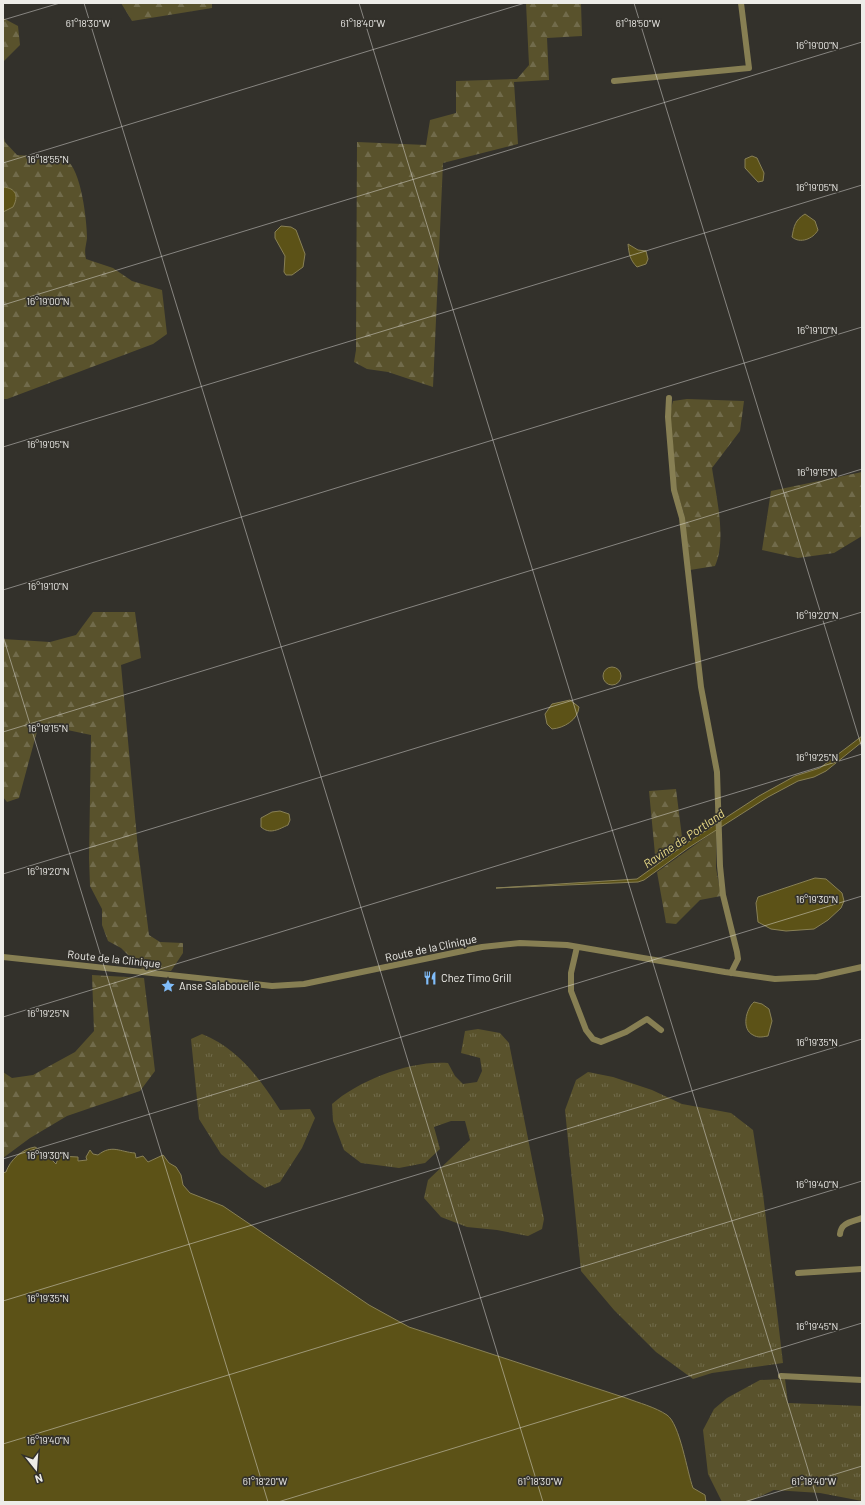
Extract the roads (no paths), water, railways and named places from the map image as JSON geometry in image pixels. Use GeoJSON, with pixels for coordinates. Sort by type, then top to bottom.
{"type":"FeatureCollection","features":[{"type":"Feature","properties":{"kind":"street"},"geometry":{"type":"LineString","coordinates":[[614,81],[749,68],[741,3]]}},
{"type":"Feature","properties":{"kind":"street"},"geometry":{"type":"LineString","coordinates":[[669,398],[668,417],[674,490],[682,518],[702,694],[717,772],[719,860],[723,895],[738,959],[731,973]]}},
{"type":"Feature","properties":{"kind":"street","name":"Route de la Clinique"},"geometry":{"type":"LineString","coordinates":[[3,957],[272,986],[304,984],[342,977],[500,944],[542,943],[577,947],[775,979],[809,978],[862,967]]}},
{"type":"Feature","properties":{"kind":"street"},"geometry":{"type":"LineString","coordinates":[[577,947],[570,978],[571,991],[586,1030],[592,1039],[601,1042],[626,1032],[647,1019],[661,1030]]}},
{"type":"Feature","properties":{"kind":"street"},"geometry":{"type":"LineString","coordinates":[[840,1234],[844,1225],[862,1218]]}},
{"type":"Feature","properties":{"kind":"street"},"geometry":{"type":"LineString","coordinates":[[798,1273],[862,1269]]}},
{"type":"Feature","properties":{"kind":"street"},"geometry":{"type":"LineString","coordinates":[[781,1376],[862,1380]]}},
{"type":"Feature","properties":{"kind":"place","name":"Chez Timo Grill"},"geometry":{"type":"Point","coordinates":[430,978]}},
{"type":"Feature","properties":{"kind":"place","name":"Anse Salabouelle"},"geometry":{"type":"Point","coordinates":[168,986]}},
{"type":"Feature","properties":{"kind":"water label","name":"Ravine de Portland"},"geometry":{"type":"Point","coordinates":[684,839]}}]}
